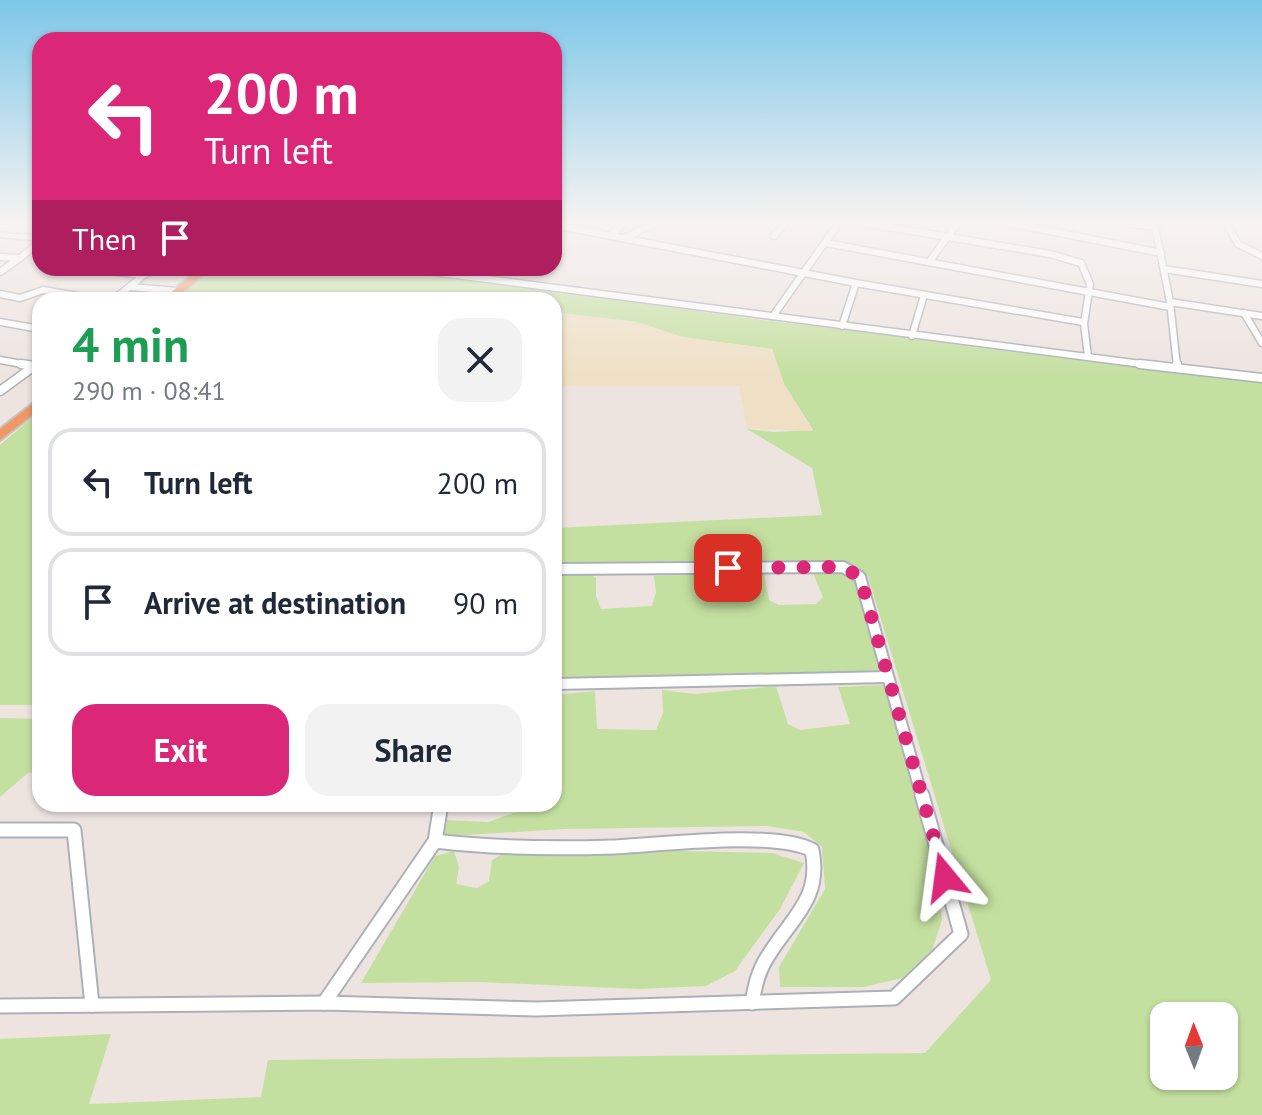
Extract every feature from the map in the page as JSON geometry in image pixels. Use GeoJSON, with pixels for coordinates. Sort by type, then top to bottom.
{"type":"FeatureCollection","features":[{"type":"Feature","properties":{"kind":"highway"},"geometry":{"type":"LineString","coordinates":[[178,291],[196,276]]}},
{"type":"Feature","properties":{"kind":"highway"},"geometry":{"type":"LineString","coordinates":[[0,436],[32,409]]}},
{"type":"Feature","properties":{"kind":"street"},"geometry":{"type":"LineString","coordinates":[[804,273],[1083,322]]}},
{"type":"Feature","properties":{"kind":"street"},"geometry":{"type":"LineString","coordinates":[[773,316],[804,273]]}},
{"type":"Feature","properties":{"kind":"street"},"geometry":{"type":"LineString","coordinates":[[994,273],[1170,304],[1262,316]]}},
{"type":"Feature","properties":{"kind":"street"},"geometry":{"type":"LineString","coordinates":[[1087,273],[1090,291],[1083,322],[1088,356]]}},
{"type":"Feature","properties":{"kind":"street"},"geometry":{"type":"LineString","coordinates":[[1165,273],[1177,367]]}},
{"type":"Feature","properties":{"kind":"street"},"geometry":{"type":"LineString","coordinates":[[1190,273],[1262,284]]}},
{"type":"Feature","properties":{"kind":"street"},"geometry":{"type":"LineString","coordinates":[[123,292],[143,276]]}},
{"type":"Feature","properties":{"kind":"street"},"geometry":{"type":"LineString","coordinates":[[461,276],[912,336],[1262,378]]}},
{"type":"Feature","properties":{"kind":"street"},"geometry":{"type":"LineString","coordinates":[[842,326],[856,283]]}},
{"type":"Feature","properties":{"kind":"street"},"geometry":{"type":"LineString","coordinates":[[130,287],[178,291]]}},
{"type":"Feature","properties":{"kind":"street"},"geometry":{"type":"LineString","coordinates":[[0,294],[20,298],[32,294]]}},
{"type":"Feature","properties":{"kind":"street"},"geometry":{"type":"LineString","coordinates":[[912,336],[924,295]]}},
{"type":"Feature","properties":{"kind":"street"},"geometry":{"type":"LineString","coordinates":[[1244,313],[1262,343]]}},
{"type":"Feature","properties":{"kind":"street"},"geometry":{"type":"LineString","coordinates":[[0,322],[32,328]]}},
{"type":"Feature","properties":{"kind":"street"},"geometry":{"type":"LineString","coordinates":[[0,360],[32,362]]}},
{"type":"Feature","properties":{"kind":"street"},"geometry":{"type":"LineString","coordinates":[[0,391],[32,367]]}},
{"type":"Feature","properties":{"kind":"street"},"geometry":{"type":"LineString","coordinates":[[0,1006],[324,1003],[536,1009],[894,998],[961,934],[860,577],[843,567],[562,569]]}},
{"type":"Feature","properties":{"kind":"street"},"geometry":{"type":"LineString","coordinates":[[562,684],[888,677]]}},
{"type":"Feature","properties":{"kind":"street"},"geometry":{"type":"LineString","coordinates":[[324,1003],[435,841],[440,812]]}},
{"type":"Feature","properties":{"kind":"street"},"geometry":{"type":"LineString","coordinates":[[0,830],[74,830],[92,1005]]}},
{"type":"Feature","properties":{"kind":"street"},"geometry":{"type":"LineString","coordinates":[[435,841],[499,849],[613,847],[702,841],[797,842],[812,850],[817,865],[816,885],[759,971],[752,1003]]}},
{"type":"Feature","properties":{"kind":"green space"},"geometry":{"type":"Polygon","coordinates":[[[204,276],[445,276],[560,292],[184,292],[204,276]]]}},
{"type":"Feature","properties":{"kind":"green space"},"geometry":{"type":"Polygon","coordinates":[[[562,292],[762,320],[1262,377],[1262,1115],[0,1115],[0,1039],[111,1034],[89,1104],[261,1097],[268,1060],[925,1053],[991,980],[868,577],[842,562],[562,566],[562,528],[822,515],[812,468],[747,429],[773,432],[813,430],[784,384],[772,349],[682,337],[637,322],[562,313],[562,292]]]}},
{"type":"Feature","properties":{"kind":"green space"},"geometry":{"type":"Polygon","coordinates":[[[32,418],[32,705],[0,705],[0,445],[32,418]]]}},
{"type":"Feature","properties":{"kind":"green space"},"geometry":{"type":"Polygon","coordinates":[[[812,571],[843,572],[855,581],[884,671],[878,675],[562,680],[562,574],[592,575],[596,578],[596,596],[601,609],[652,606],[656,592],[654,576],[764,573],[769,600],[779,605],[816,604],[823,597],[812,571]]]}},
{"type":"Feature","properties":{"kind":"green space"},"geometry":{"type":"Polygon","coordinates":[[[884,685],[933,862],[942,920],[932,950],[902,978],[864,987],[780,987],[779,967],[825,889],[822,847],[804,832],[767,826],[564,829],[450,836],[444,833],[447,820],[488,822],[516,812],[562,812],[562,694],[595,691],[597,729],[656,730],[663,713],[662,690],[695,694],[776,686],[788,724],[800,730],[850,724],[838,687],[884,685]]]}},
{"type":"Feature","properties":{"kind":"green space"},"geometry":{"type":"Polygon","coordinates":[[[0,718],[32,719],[32,773],[0,797],[0,718]]]}},
{"type":"Feature","properties":{"kind":"green space"},"geometry":{"type":"Polygon","coordinates":[[[454,851],[459,867],[456,884],[477,888],[489,881],[492,860],[501,855],[682,851],[772,853],[804,863],[780,909],[735,971],[706,986],[639,989],[478,982],[361,983],[435,856],[454,851]]]}},
{"type":"Feature","properties":{"kind":"sand"},"geometry":{"type":"Polygon","coordinates":[[[562,313],[637,322],[682,337],[772,349],[784,384],[813,431],[747,429],[739,386],[562,386],[562,313]]]}},
{"type":"Feature","properties":{"kind":"route"},"geometry":{"type":"LineString","coordinates":[[728,568],[843,567],[860,577],[945,877]]}}]}
